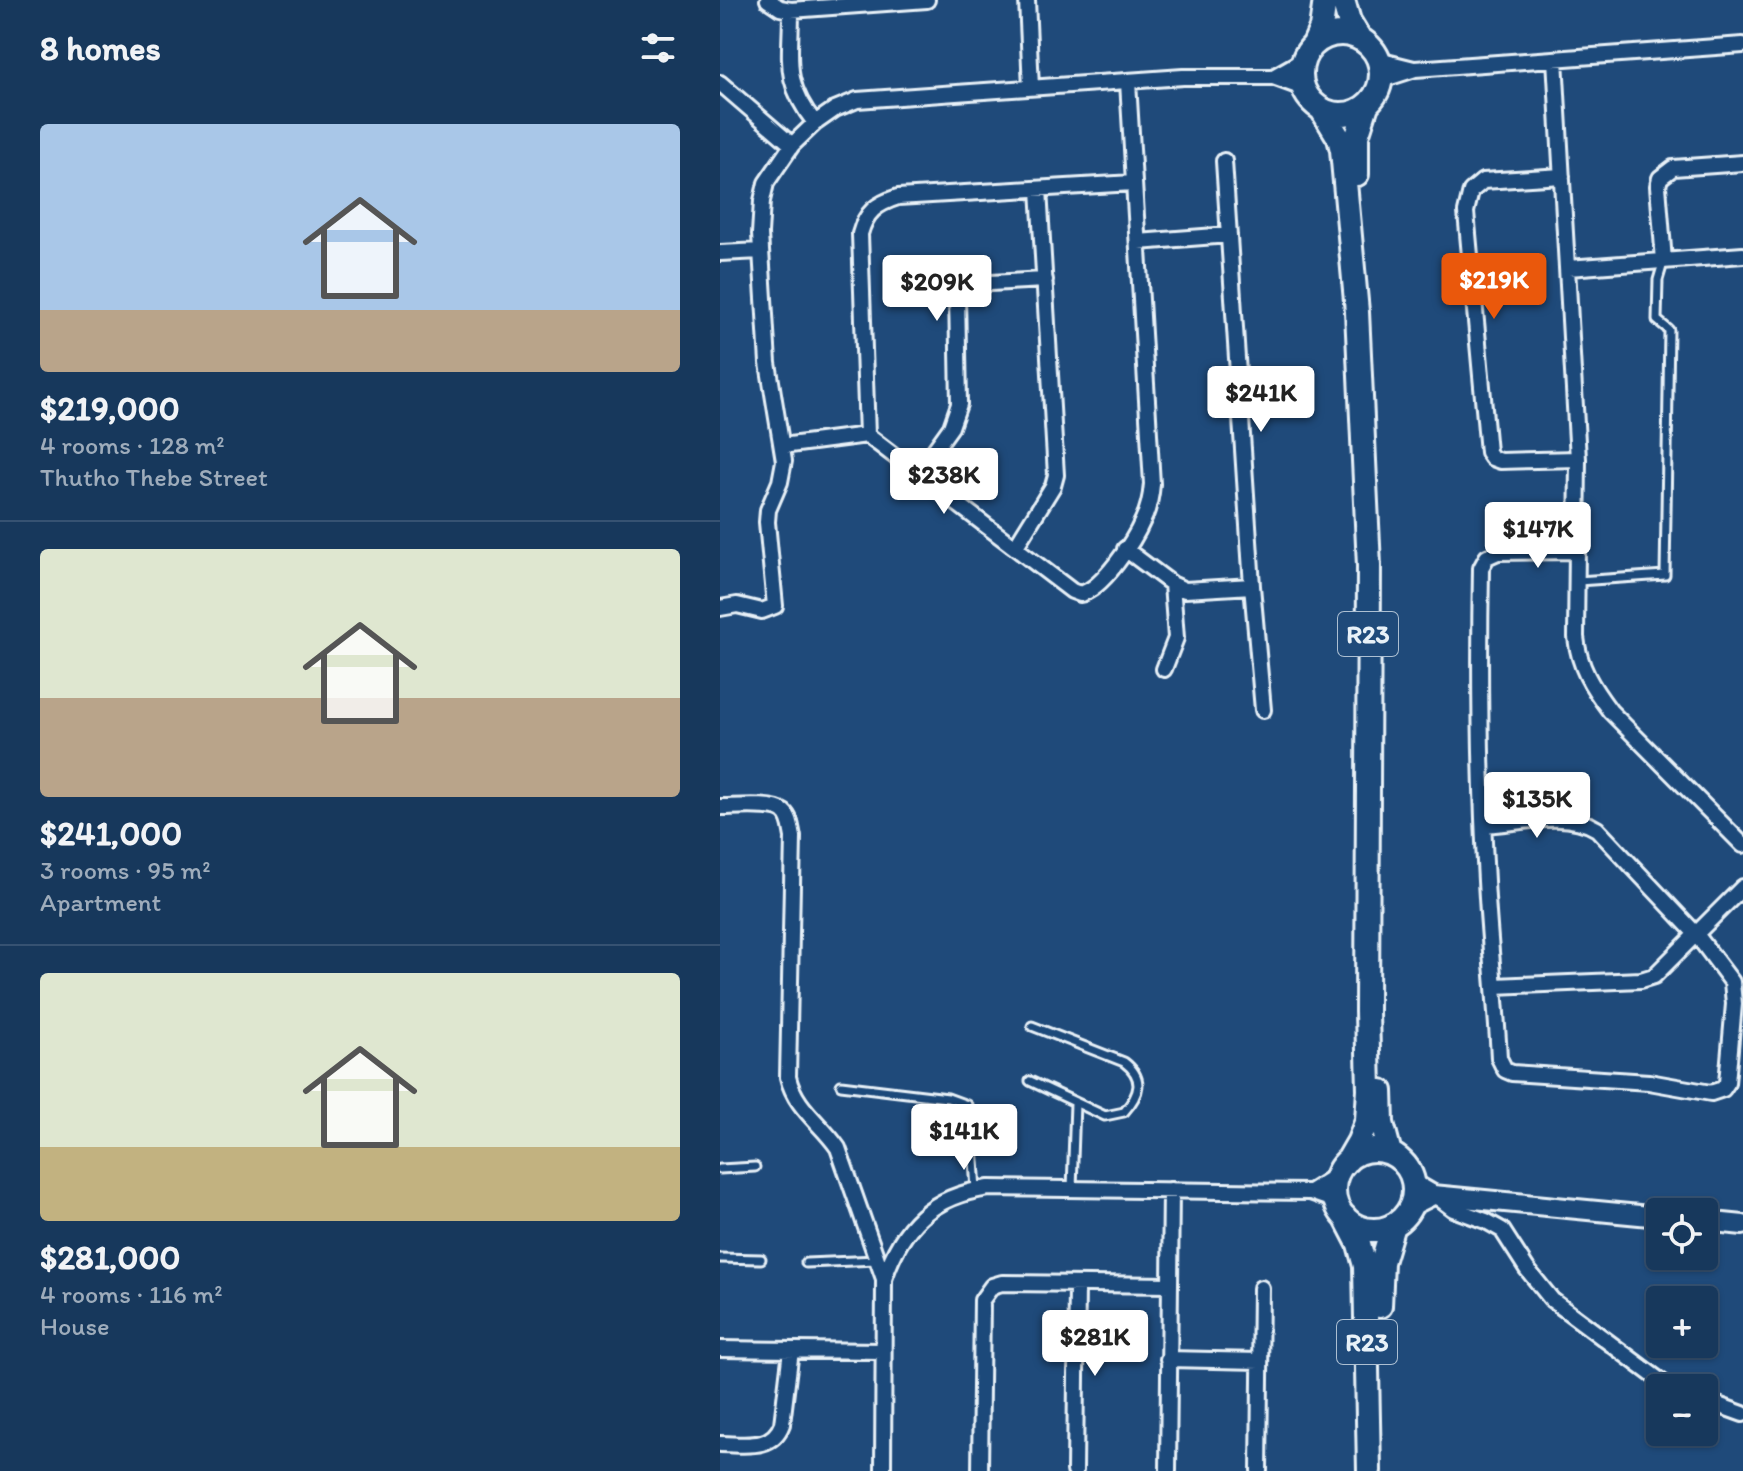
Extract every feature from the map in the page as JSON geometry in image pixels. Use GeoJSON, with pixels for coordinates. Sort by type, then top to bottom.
{"type":"FeatureCollection","features":[{"type":"Feature","properties":{"kind":"main road"},"geometry":{"type":"LineString","coordinates":[[1303,88],[1301,69],[1323,20],[1325,0]]}},
{"type":"Feature","properties":{"kind":"main road"},"geometry":{"type":"LineString","coordinates":[[1343,0],[1349,21],[1360,39],[1374,52],[1380,70]]}},
{"type":"Feature","properties":{"kind":"main road"},"geometry":{"type":"LineString","coordinates":[[1309,52],[1332,35],[1360,39]]}},
{"type":"Feature","properties":{"kind":"main road","name":"R23"},"geometry":{"type":"LineString","coordinates":[[1380,70],[1378,89],[1367,105],[1357,136],[1357,151],[1375,397],[1380,540],[1381,1109],[1390,1153],[1403,1163],[1424,1195],[1393,1225],[1382,1262],[1381,1471]]}},
{"type":"Feature","properties":{"kind":"main road","name":"R23"},"geometry":{"type":"LineString","coordinates":[[1303,88],[1322,110],[1339,138],[1342,150],[1357,312],[1369,566],[1369,1090],[1367,1120],[1335,1183],[1340,1209],[1359,1244],[1365,1266],[1369,1471]]}},
{"type":"Feature","properties":{"kind":"main road"},"geometry":{"type":"LineString","coordinates":[[1322,110],[1350,113],[1367,105]]}},
{"type":"Feature","properties":{"kind":"main road"},"geometry":{"type":"LineString","coordinates":[[1342,1167],[1363,1152],[1390,1153]]}},
{"type":"Feature","properties":{"kind":"main road"},"geometry":{"type":"LineString","coordinates":[[1340,1209],[1351,1223],[1368,1230],[1393,1225]]}},
{"type":"Feature","properties":{"kind":"street"},"geometry":{"type":"LineString","coordinates":[[768,0],[780,8],[791,10],[927,0]]}},
{"type":"Feature","properties":{"kind":"street"},"geometry":{"type":"LineString","coordinates":[[1027,0],[1031,88]]}},
{"type":"Feature","properties":{"kind":"street"},"geometry":{"type":"LineString","coordinates":[[791,10],[791,80],[795,93],[815,123]]}},
{"type":"Feature","properties":{"kind":"street"},"geometry":{"type":"LineString","coordinates":[[1380,70],[1743,45]]}},
{"type":"Feature","properties":{"kind":"street"},"geometry":{"type":"LineString","coordinates":[[1273,77],[1309,52]]}},
{"type":"Feature","properties":{"kind":"street"},"geometry":{"type":"LineString","coordinates":[[1555,59],[1578,459],[1578,660],[1592,688],[1610,711],[1743,845]]}},
{"type":"Feature","properties":{"kind":"street"},"geometry":{"type":"LineString","coordinates":[[720,608],[732,604],[762,611],[775,606],[767,522],[768,510],[784,469],[768,363],[761,251],[762,201],[766,183],[792,145],[815,123],[835,109],[857,100],[1183,77],[1273,77],[1303,88]]}},
{"type":"Feature","properties":{"kind":"street"},"geometry":{"type":"LineString","coordinates":[[782,446],[867,435],[1072,591],[1080,594],[1096,588],[1143,521],[1152,484],[1128,82]]}},
{"type":"Feature","properties":{"kind":"street"},"geometry":{"type":"LineString","coordinates":[[722,88],[792,145]]}},
{"type":"Feature","properties":{"kind":"street"},"geometry":{"type":"LineString","coordinates":[[1224,161],[1263,710]]}},
{"type":"Feature","properties":{"kind":"street"},"geometry":{"type":"LineString","coordinates":[[1664,261],[1660,178],[1673,168],[1743,163]]}},
{"type":"Feature","properties":{"kind":"street"},"geometry":{"type":"LineString","coordinates":[[1562,176],[1483,181],[1471,191],[1466,212],[1488,452],[1500,461],[1578,459]]}},
{"type":"Feature","properties":{"kind":"street"},"geometry":{"type":"LineString","coordinates":[[867,435],[860,234],[872,209],[898,197],[1133,183]]}},
{"type":"Feature","properties":{"kind":"street"},"geometry":{"type":"LineString","coordinates":[[1016,546],[1053,486],[1056,475],[1039,189]]}},
{"type":"Feature","properties":{"kind":"street"},"geometry":{"type":"LineString","coordinates":[[1138,242],[1229,235]]}},
{"type":"Feature","properties":{"kind":"street"},"geometry":{"type":"LineString","coordinates":[[720,253],[761,251]]}},
{"type":"Feature","properties":{"kind":"street"},"geometry":{"type":"LineString","coordinates":[[1568,268],[1743,255]]}},
{"type":"Feature","properties":{"kind":"street"},"geometry":{"type":"LineString","coordinates":[[918,473],[951,427],[959,404],[957,294],[972,284],[1045,280]]}},
{"type":"Feature","properties":{"kind":"street"},"geometry":{"type":"LineString","coordinates":[[1125,549],[1185,590],[1252,586]]}},
{"type":"Feature","properties":{"kind":"street"},"geometry":{"type":"LineString","coordinates":[[1484,825],[1568,819],[1584,821],[1597,829],[1696,934],[1727,973],[1734,991],[1727,1083],[1717,1092],[1649,1082],[1512,1073],[1505,1070],[1499,1058],[1484,825],[1479,643],[1481,568],[1487,557],[1498,552],[1577,551]]}},
{"type":"Feature","properties":{"kind":"street"},"geometry":{"type":"LineString","coordinates":[[1164,669],[1176,638],[1172,584]]}},
{"type":"Feature","properties":{"kind":"street"},"geometry":{"type":"LineString","coordinates":[[720,807],[773,807],[784,812],[790,821],[793,837],[788,1077],[792,1093],[801,1107],[838,1148],[884,1279],[883,1471]]}},
{"type":"Feature","properties":{"kind":"street"},"geometry":{"type":"LineString","coordinates":[[1495,986],[1641,980],[1654,976],[1743,887]]}},
{"type":"Feature","properties":{"kind":"street"},"geometry":{"type":"LineString","coordinates":[[1310,1192],[1342,1167]]}},
{"type":"Feature","properties":{"kind":"street"},"geometry":{"type":"LineString","coordinates":[[884,1279],[897,1247],[923,1216],[943,1200],[976,1190],[1310,1192],[1340,1209]]}},
{"type":"Feature","properties":{"kind":"street"},"geometry":{"type":"LineString","coordinates":[[1168,1471],[1171,1190]]}},
{"type":"Feature","properties":{"kind":"street"},"geometry":{"type":"LineString","coordinates":[[1424,1195],[1646,1216]]}},
{"type":"Feature","properties":{"kind":"street"},"geometry":{"type":"LineString","coordinates":[[1424,1195],[1502,1230],[1552,1300],[1651,1374]]}},
{"type":"Feature","properties":{"kind":"street"},"geometry":{"type":"LineString","coordinates":[[1718,1222],[1743,1225]]}},
{"type":"Feature","properties":{"kind":"street"},"geometry":{"type":"LineString","coordinates":[[980,1471],[982,1300],[986,1292],[1002,1283],[1170,1285]]}},
{"type":"Feature","properties":{"kind":"street"},"geometry":{"type":"LineString","coordinates":[[1075,1471],[1077,1284]]}},
{"type":"Feature","properties":{"kind":"street"},"geometry":{"type":"LineString","coordinates":[[1259,1471],[1261,1288]]}},
{"type":"Feature","properties":{"kind":"street"},"geometry":{"type":"LineString","coordinates":[[720,1349],[883,1351]]}},
{"type":"Feature","properties":{"kind":"street"},"geometry":{"type":"LineString","coordinates":[[720,1444],[758,1444],[769,1442],[778,1435],[791,1350]]}},
{"type":"Feature","properties":{"kind":"street"},"geometry":{"type":"LineString","coordinates":[[1168,1359],[1260,1361]]}},
{"type":"Feature","properties":{"kind":"street"},"geometry":{"type":"LineString","coordinates":[[1718,1405],[1743,1414]]}},
{"type":"Feature","properties":{"kind":"lane"},"geometry":{"type":"LineString","coordinates":[[1578,581],[1665,575],[1669,330],[1657,320],[1658,280],[1664,261]]}},
{"type":"Feature","properties":{"kind":"lane"},"geometry":{"type":"LineString","coordinates":[[1030,1081],[1105,1116],[1124,1112],[1139,1082],[1134,1070],[1124,1062],[1032,1026]]}},
{"type":"Feature","properties":{"kind":"lane"},"geometry":{"type":"LineString","coordinates":[[841,1085],[948,1098],[967,1105],[971,1115],[976,1190]]}},
{"type":"Feature","properties":{"kind":"lane"},"geometry":{"type":"LineString","coordinates":[[1072,1189],[1075,1103]]}},
{"type":"Feature","properties":{"kind":"lane"},"geometry":{"type":"LineString","coordinates":[[720,1169],[755,1167]]}},
{"type":"Feature","properties":{"kind":"lane"},"geometry":{"type":"LineString","coordinates":[[720,1258],[761,1259]]}},
{"type":"Feature","properties":{"kind":"lane"},"geometry":{"type":"LineString","coordinates":[[806,1263],[877,1260]]}}]}
